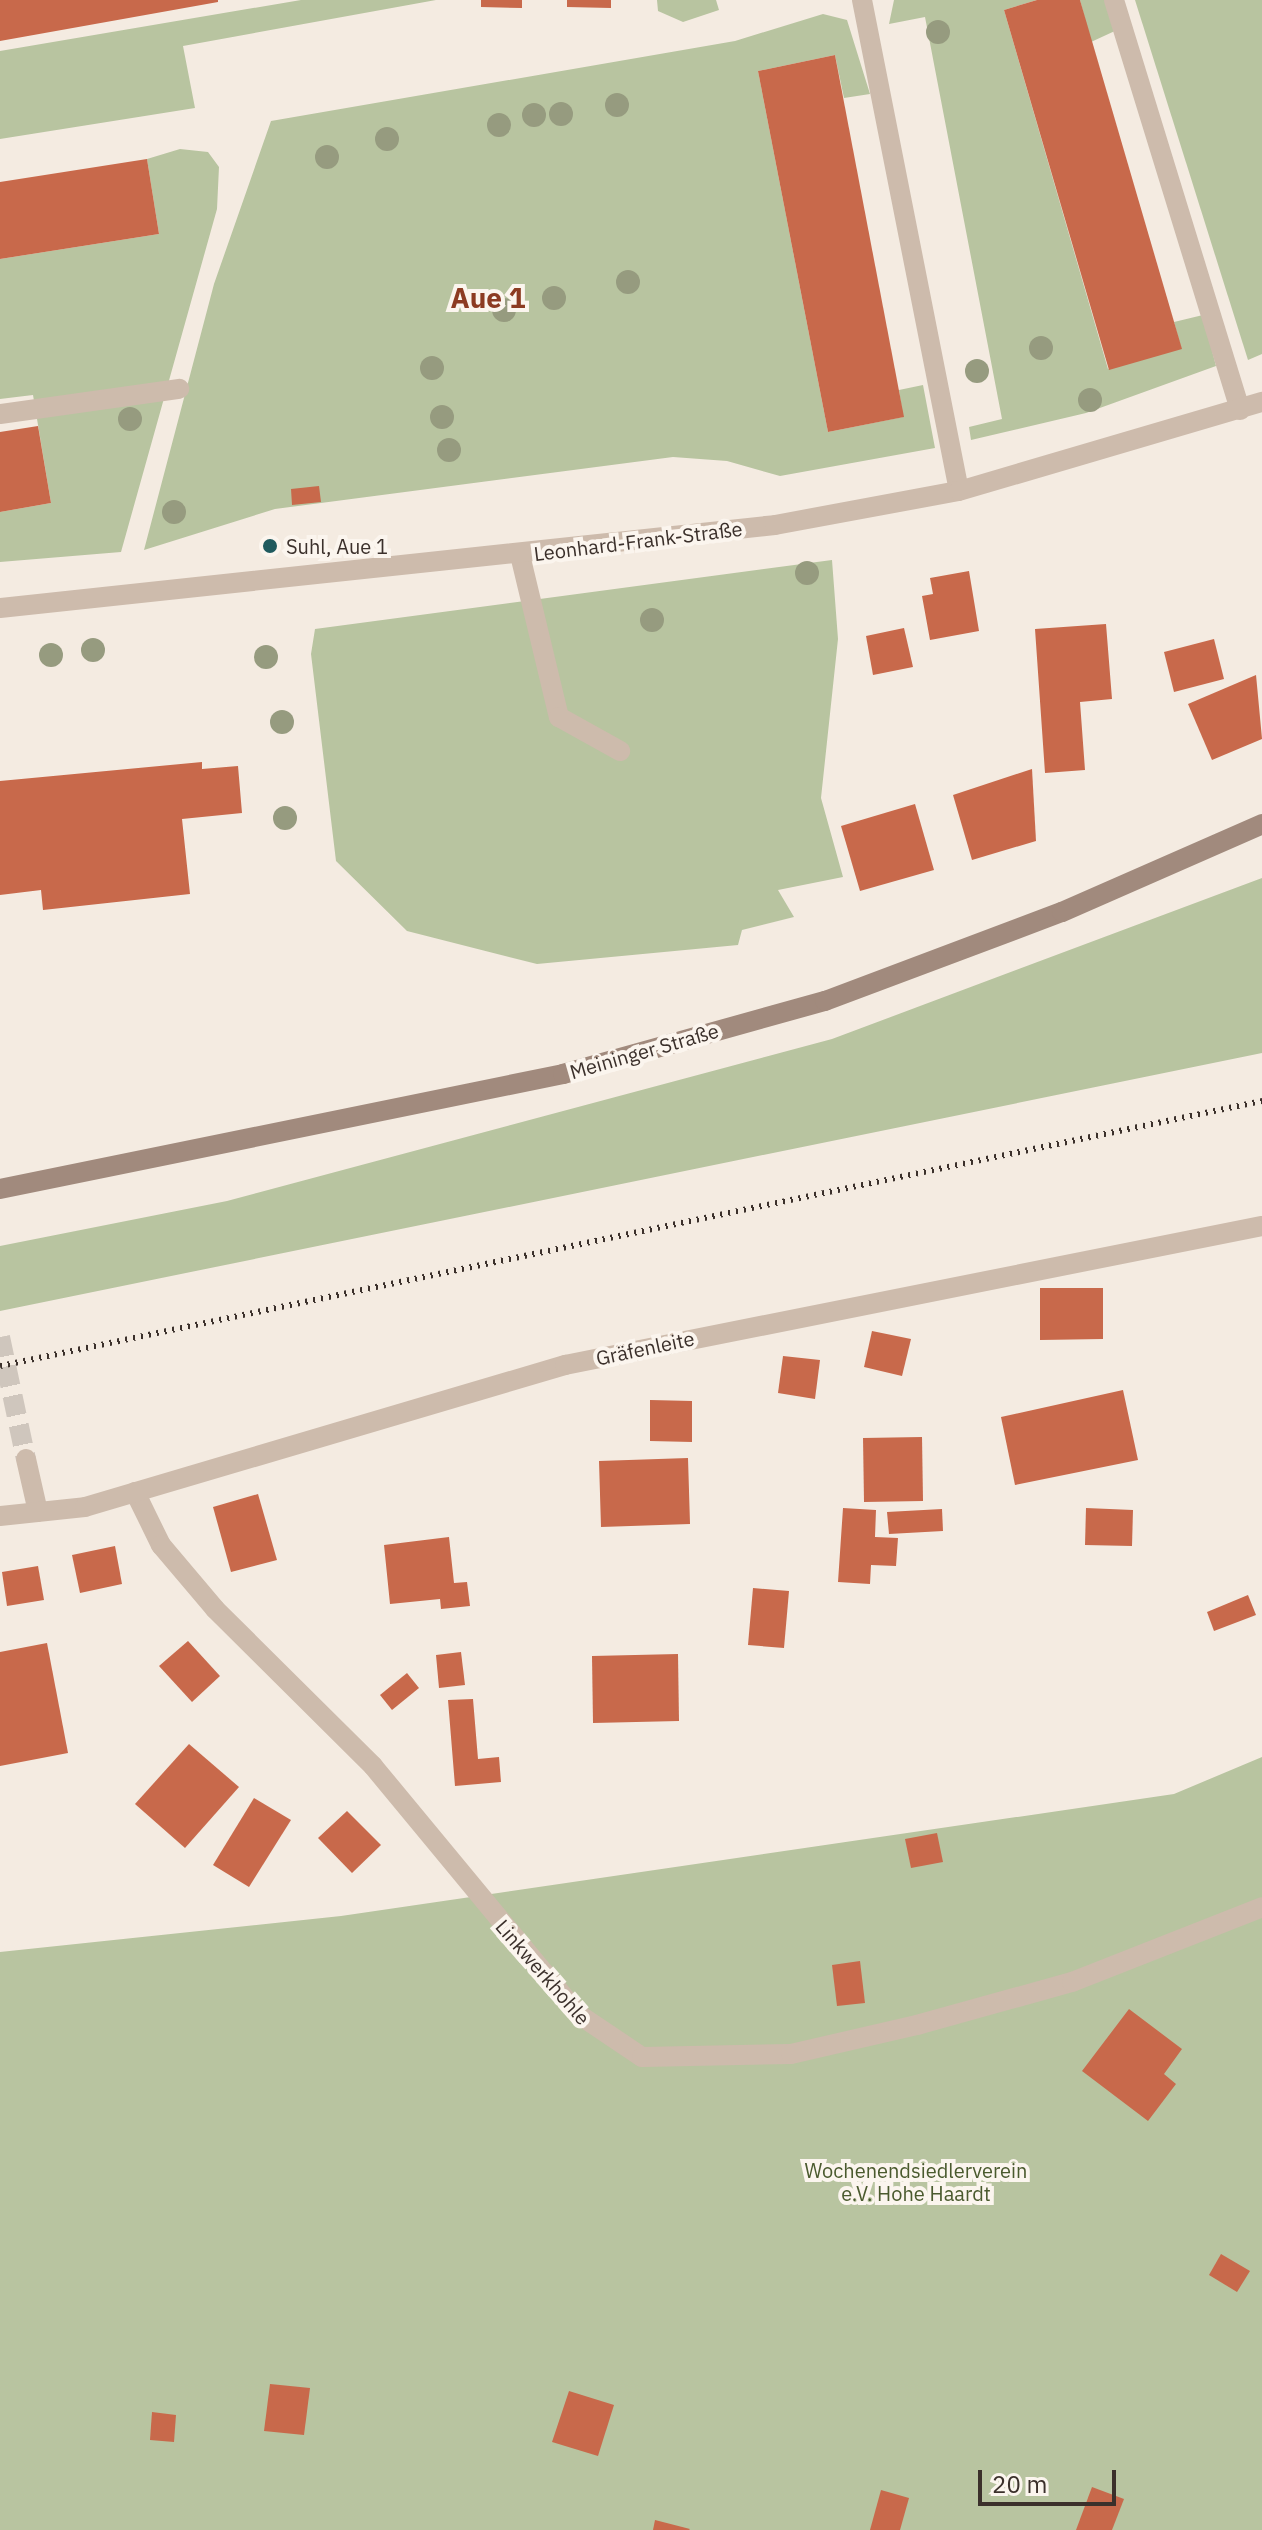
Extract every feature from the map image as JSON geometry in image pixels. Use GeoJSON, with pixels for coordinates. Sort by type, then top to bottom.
{"type":"FeatureCollection","features":[{"type":"Feature","properties":{"kind":"main road","name":"Meininger Straße"},"geometry":{"type":"LineString","coordinates":[[0,1189],[563,1074],[825,1001],[1062,912],[1262,824]]}},
{"type":"Feature","properties":{"kind":"street"},"geometry":{"type":"LineString","coordinates":[[862,0],[959,491]]}},
{"type":"Feature","properties":{"kind":"street"},"geometry":{"type":"LineString","coordinates":[[1114,0],[1240,410]]}},
{"type":"Feature","properties":{"kind":"street"},"geometry":{"type":"LineString","coordinates":[[0,414],[179,389]]}},
{"type":"Feature","properties":{"kind":"street","name":"Leonhard-Frank-Straße"},"geometry":{"type":"LineString","coordinates":[[0,608],[520,555],[775,525],[959,491],[1262,402]]}},
{"type":"Feature","properties":{"kind":"street"},"geometry":{"type":"LineString","coordinates":[[520,555],[559,717],[620,751]]}},
{"type":"Feature","properties":{"kind":"street","name":"Gräfenleite"},"geometry":{"type":"LineString","coordinates":[[0,1516],[38,1512],[135,1492],[565,1365],[1262,1226]]}},
{"type":"Feature","properties":{"kind":"street"},"geometry":{"type":"LineString","coordinates":[[26,1459],[38,1512]]}},
{"type":"Feature","properties":{"kind":"street","name":"Linkwerkhohle"},"geometry":{"type":"LineString","coordinates":[[135,1492],[161,1545],[215,1609],[373,1766],[578,2014],[642,2057],[791,2054],[903,2028],[1072,1982],[1262,1907]]}},
{"type":"Feature","properties":{"kind":"green space"},"geometry":{"type":"Polygon","coordinates":[[[301,0],[436,0],[183,46],[195,108],[0,139],[0,51],[301,0]]]}},
{"type":"Feature","properties":{"kind":"green space"},"geometry":{"type":"Polygon","coordinates":[[[657,0],[716,0],[719,10],[683,22],[658,11],[657,0]]]}},
{"type":"Feature","properties":{"kind":"green space"},"geometry":{"type":"Polygon","coordinates":[[[894,0],[1037,0],[1004,10],[1108,369],[1181,348],[1174,322],[1203,315],[1216,366],[1086,413],[971,440],[969,427],[1002,419],[925,17],[889,24],[894,0]]]}},
{"type":"Feature","properties":{"kind":"green space"},"geometry":{"type":"Polygon","coordinates":[[[1080,0],[1109,0],[1117,30],[1091,42],[1080,0]]]}},
{"type":"Feature","properties":{"kind":"green space"},"geometry":{"type":"Polygon","coordinates":[[[1135,0],[1262,0],[1262,354],[1248,360],[1135,0]]]}},
{"type":"Feature","properties":{"kind":"green space"},"geometry":{"type":"Polygon","coordinates":[[[823,14],[847,20],[870,94],[844,98],[835,55],[758,71],[828,432],[903,417],[899,390],[923,385],[935,448],[780,476],[727,461],[673,457],[275,509],[144,550],[214,284],[271,121],[735,41],[823,14]]]}},
{"type":"Feature","properties":{"kind":"green space"},"geometry":{"type":"Polygon","coordinates":[[[180,149],[208,152],[219,167],[217,209],[121,552],[0,562],[0,512],[51,503],[33,395],[0,399],[0,259],[159,234],[147,159],[180,149]]]}},
{"type":"Feature","properties":{"kind":"green space"},"geometry":{"type":"Polygon","coordinates":[[[832,560],[838,639],[821,798],[843,877],[778,890],[794,917],[742,930],[738,945],[537,964],[407,931],[336,861],[311,654],[315,629],[832,560]]]}},
{"type":"Feature","properties":{"kind":"green space"},"geometry":{"type":"Polygon","coordinates":[[[1262,878],[1262,1053],[0,1311],[0,1246],[227,1201],[832,1039],[1262,878]]]}},
{"type":"Feature","properties":{"kind":"green space","name":"Wochenendsiedlerverein e.V. Hohe Haardt"},"geometry":{"type":"Polygon","coordinates":[[[1262,1757],[1262,2530],[0,2530],[0,1952],[341,1916],[1174,1794],[1262,1757]]]}},
{"type":"Feature","properties":{"kind":"building"},"geometry":{"type":"Polygon","coordinates":[[[0,0],[218,0],[218,2],[0,41],[0,0]]]}},
{"type":"Feature","properties":{"kind":"building"},"geometry":{"type":"Polygon","coordinates":[[[481,0],[522,0],[522,8],[481,7],[481,0]]]}},
{"type":"Feature","properties":{"kind":"building"},"geometry":{"type":"Polygon","coordinates":[[[567,0],[611,0],[611,8],[567,7],[567,0]]]}},
{"type":"Feature","properties":{"kind":"building"},"geometry":{"type":"Polygon","coordinates":[[[1037,0],[1080,0],[1182,349],[1109,370],[1004,10],[1037,0]]]}},
{"type":"Feature","properties":{"kind":"building"},"geometry":{"type":"Polygon","coordinates":[[[835,55],[904,417],[828,432],[758,71],[835,55]]]}},
{"type":"Feature","properties":{"kind":"building"},"geometry":{"type":"Polygon","coordinates":[[[147,159],[159,234],[0,259],[0,182],[147,159]]]}},
{"type":"Feature","properties":{"kind":"building"},"geometry":{"type":"Polygon","coordinates":[[[38,426],[51,503],[0,512],[0,432],[38,426]]]}},
{"type":"Feature","properties":{"kind":"building"},"geometry":{"type":"Polygon","coordinates":[[[319,486],[321,502],[292,505],[291,489],[319,486]]]}},
{"type":"Feature","properties":{"kind":"building"},"geometry":{"type":"Polygon","coordinates":[[[969,571],[979,631],[930,640],[922,596],[933,594],[930,578],[969,571]]]}},
{"type":"Feature","properties":{"kind":"building"},"geometry":{"type":"Polygon","coordinates":[[[1106,624],[1112,699],[1080,702],[1085,770],[1045,773],[1035,629],[1106,624]]]}},
{"type":"Feature","properties":{"kind":"building"},"geometry":{"type":"Polygon","coordinates":[[[904,628],[913,667],[873,675],[866,636],[904,628]]]}},
{"type":"Feature","properties":{"kind":"building"},"geometry":{"type":"Polygon","coordinates":[[[1214,639],[1224,679],[1174,692],[1164,652],[1214,639]]]}},
{"type":"Feature","properties":{"kind":"building"},"geometry":{"type":"Polygon","coordinates":[[[1256,675],[1262,739],[1212,760],[1188,704],[1256,675]]]}},
{"type":"Feature","properties":{"kind":"building"},"geometry":{"type":"Polygon","coordinates":[[[202,762],[202,769],[238,766],[242,813],[182,819],[190,894],[43,910],[41,890],[0,895],[0,781],[202,762]]]}},
{"type":"Feature","properties":{"kind":"building"},"geometry":{"type":"Polygon","coordinates":[[[1032,769],[1036,841],[972,860],[953,795],[1032,769]]]}},
{"type":"Feature","properties":{"kind":"building"},"geometry":{"type":"Polygon","coordinates":[[[915,804],[934,870],[860,891],[841,826],[915,804]]]}},
{"type":"Feature","properties":{"kind":"building"},"geometry":{"type":"Polygon","coordinates":[[[1040,1288],[1103,1288],[1103,1339],[1040,1340],[1040,1288]]]}},
{"type":"Feature","properties":{"kind":"building"},"geometry":{"type":"Polygon","coordinates":[[[872,1331],[911,1339],[902,1376],[864,1367],[872,1331]]]}},
{"type":"Feature","properties":{"kind":"building"},"geometry":{"type":"Polygon","coordinates":[[[783,1356],[820,1360],[815,1399],[778,1393],[783,1356]]]}},
{"type":"Feature","properties":{"kind":"building"},"geometry":{"type":"Polygon","coordinates":[[[1123,1390],[1138,1460],[1015,1485],[1001,1417],[1123,1390]]]}},
{"type":"Feature","properties":{"kind":"building"},"geometry":{"type":"Polygon","coordinates":[[[650,1400],[692,1401],[692,1442],[650,1441],[650,1400]]]}},
{"type":"Feature","properties":{"kind":"building"},"geometry":{"type":"Polygon","coordinates":[[[922,1437],[923,1501],[864,1502],[863,1438],[922,1437]]]}},
{"type":"Feature","properties":{"kind":"building"},"geometry":{"type":"Polygon","coordinates":[[[688,1458],[690,1524],[601,1527],[599,1461],[688,1458]]]}},
{"type":"Feature","properties":{"kind":"building"},"geometry":{"type":"Polygon","coordinates":[[[258,1494],[277,1560],[231,1572],[213,1507],[258,1494]]]}},
{"type":"Feature","properties":{"kind":"building"},"geometry":{"type":"Polygon","coordinates":[[[843,1508],[876,1510],[875,1537],[898,1538],[896,1566],[871,1565],[870,1584],[838,1582],[843,1508]]]}},
{"type":"Feature","properties":{"kind":"building"},"geometry":{"type":"Polygon","coordinates":[[[1086,1508],[1133,1510],[1132,1546],[1085,1545],[1086,1508]]]}},
{"type":"Feature","properties":{"kind":"building"},"geometry":{"type":"Polygon","coordinates":[[[942,1509],[943,1531],[889,1534],[887,1512],[942,1509]]]}},
{"type":"Feature","properties":{"kind":"building"},"geometry":{"type":"Polygon","coordinates":[[[449,1537],[454,1583],[467,1582],[470,1606],[441,1609],[440,1599],[390,1604],[384,1545],[449,1537]]]}},
{"type":"Feature","properties":{"kind":"building"},"geometry":{"type":"Polygon","coordinates":[[[115,1546],[122,1584],[80,1593],[72,1555],[115,1546]]]}},
{"type":"Feature","properties":{"kind":"building"},"geometry":{"type":"Polygon","coordinates":[[[38,1566],[44,1600],[7,1606],[2,1572],[38,1566]]]}},
{"type":"Feature","properties":{"kind":"building"},"geometry":{"type":"Polygon","coordinates":[[[753,1588],[789,1591],[784,1648],[748,1645],[753,1588]]]}},
{"type":"Feature","properties":{"kind":"building"},"geometry":{"type":"Polygon","coordinates":[[[1248,1595],[1256,1615],[1214,1631],[1207,1612],[1248,1595]]]}},
{"type":"Feature","properties":{"kind":"building"},"geometry":{"type":"Polygon","coordinates":[[[188,1641],[220,1676],[192,1702],[159,1666],[188,1641]]]}},
{"type":"Feature","properties":{"kind":"building"},"geometry":{"type":"Polygon","coordinates":[[[47,1643],[68,1753],[0,1766],[0,1652],[47,1643]]]}},
{"type":"Feature","properties":{"kind":"building"},"geometry":{"type":"Polygon","coordinates":[[[461,1652],[465,1685],[439,1688],[436,1655],[461,1652]]]}},
{"type":"Feature","properties":{"kind":"building"},"geometry":{"type":"Polygon","coordinates":[[[678,1654],[679,1721],[593,1723],[592,1656],[678,1654]]]}},
{"type":"Feature","properties":{"kind":"building"},"geometry":{"type":"Polygon","coordinates":[[[407,1673],[419,1688],[392,1710],[380,1695],[407,1673]]]}},
{"type":"Feature","properties":{"kind":"building"},"geometry":{"type":"Polygon","coordinates":[[[473,1699],[478,1759],[499,1757],[501,1782],[455,1786],[448,1700],[473,1699]]]}},
{"type":"Feature","properties":{"kind":"building"},"geometry":{"type":"Polygon","coordinates":[[[189,1744],[239,1787],[185,1848],[135,1804],[189,1744]]]}},
{"type":"Feature","properties":{"kind":"building"},"geometry":{"type":"Polygon","coordinates":[[[254,1798],[291,1820],[249,1887],[213,1865],[254,1798]]]}},
{"type":"Feature","properties":{"kind":"building"},"geometry":{"type":"Polygon","coordinates":[[[347,1811],[381,1845],[352,1873],[318,1838],[347,1811]]]}},
{"type":"Feature","properties":{"kind":"building"},"geometry":{"type":"Polygon","coordinates":[[[937,1833],[943,1862],[911,1868],[905,1839],[937,1833]]]}},
{"type":"Feature","properties":{"kind":"building"},"geometry":{"type":"Polygon","coordinates":[[[860,1961],[865,2003],[837,2006],[832,1965],[860,1961]]]}},
{"type":"Feature","properties":{"kind":"building"},"geometry":{"type":"Polygon","coordinates":[[[1129,2009],[1182,2049],[1164,2074],[1176,2084],[1148,2121],[1082,2071],[1129,2009]]]}},
{"type":"Feature","properties":{"kind":"building"},"geometry":{"type":"Polygon","coordinates":[[[1221,2254],[1250,2271],[1237,2292],[1209,2275],[1221,2254]]]}},
{"type":"Feature","properties":{"kind":"building"},"geometry":{"type":"Polygon","coordinates":[[[270,2384],[310,2388],[304,2435],[264,2431],[270,2384]]]}},
{"type":"Feature","properties":{"kind":"building"},"geometry":{"type":"Polygon","coordinates":[[[569,2391],[614,2405],[598,2456],[552,2442],[569,2391]]]}},
{"type":"Feature","properties":{"kind":"building"},"geometry":{"type":"Polygon","coordinates":[[[152,2412],[176,2415],[174,2442],[150,2440],[152,2412]]]}},
{"type":"Feature","properties":{"kind":"building"},"geometry":{"type":"Polygon","coordinates":[[[1092,2487],[1124,2499],[1112,2530],[1076,2530],[1092,2487]]]}},
{"type":"Feature","properties":{"kind":"building"},"geometry":{"type":"Polygon","coordinates":[[[881,2490],[909,2498],[900,2530],[870,2530],[881,2490]]]}},
{"type":"Feature","properties":{"kind":"building"},"geometry":{"type":"Polygon","coordinates":[[[655,2520],[690,2529],[653,2530],[655,2520]]]}},
{"type":"Feature","properties":{"kind":"tunnel"},"geometry":{"type":"LineString","coordinates":[[0,1337],[26,1459]]}},
{"type":"Feature","properties":{"kind":"railway"},"geometry":{"type":"LineString","coordinates":[[0,1366],[1262,1101]]}},
{"type":"Feature","properties":{"kind":"place","name":"Suhl, Aue 1"},"geometry":{"type":"Point","coordinates":[270,546]}},
{"type":"Feature","properties":{"kind":"district","name":"Aue 1"},"geometry":{"type":"Point","coordinates":[488,298]}}]}
